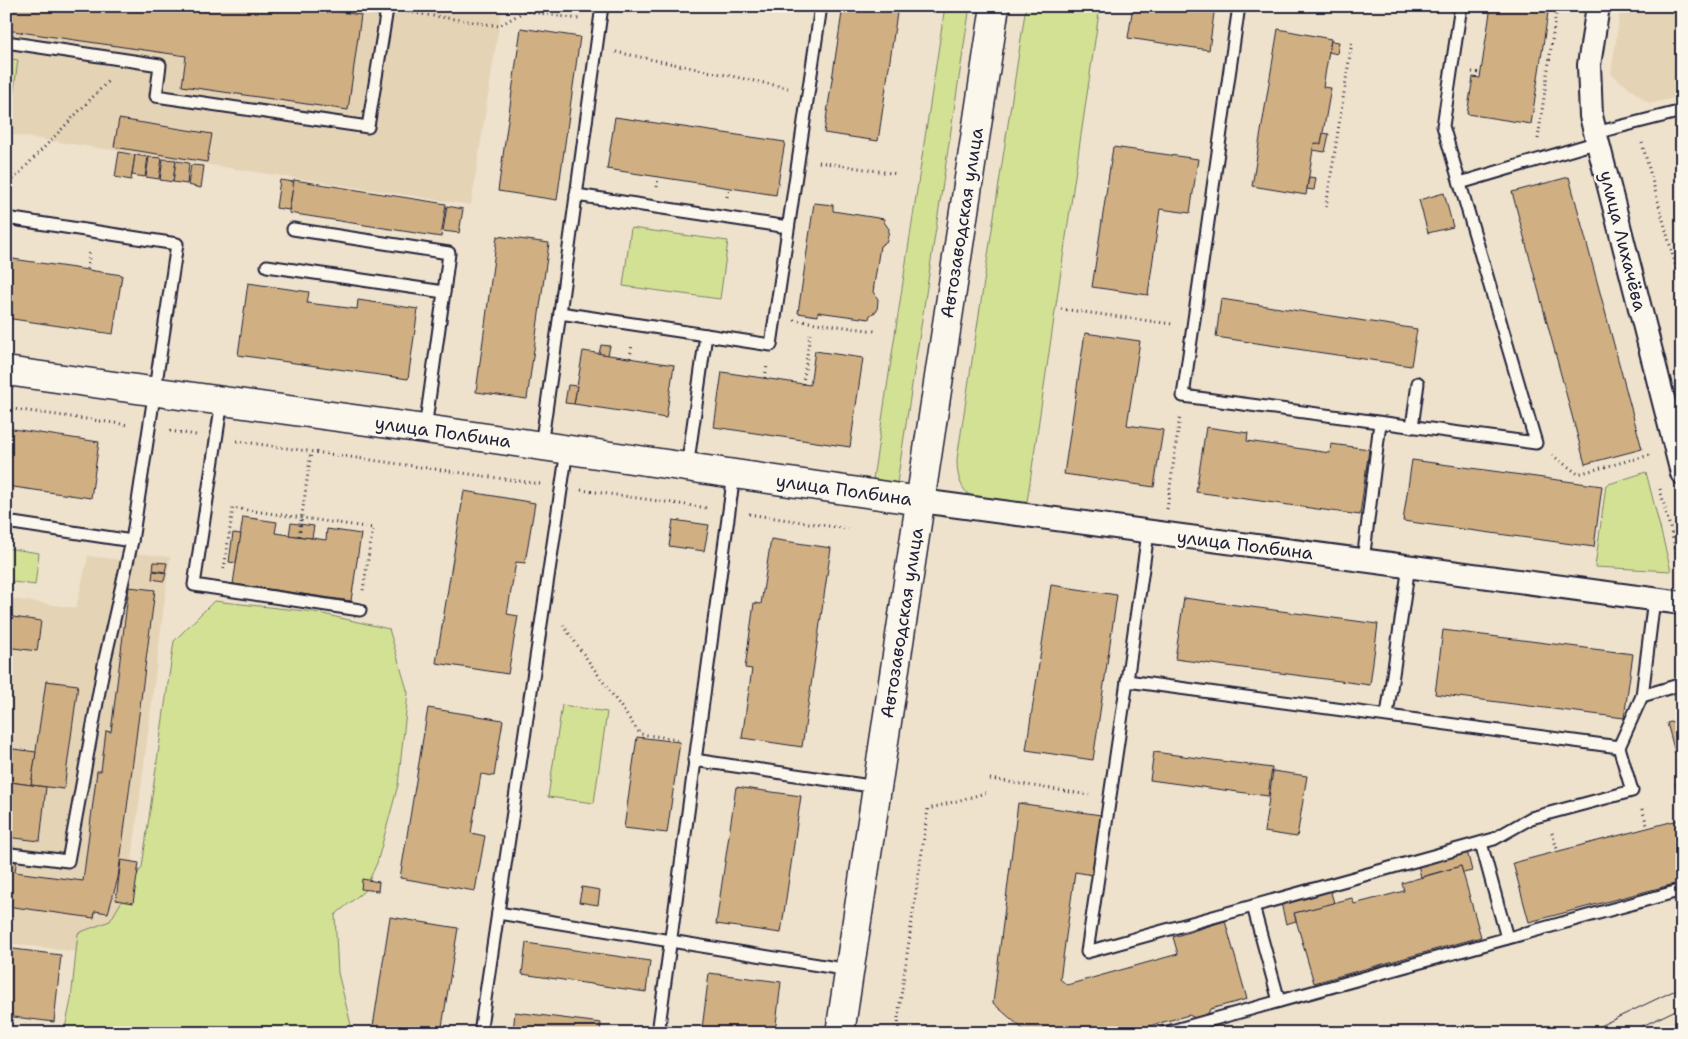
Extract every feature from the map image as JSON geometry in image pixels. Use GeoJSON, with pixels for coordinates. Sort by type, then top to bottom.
{"type":"FeatureCollection","features":[{"type":"Feature","properties":{"kind":"street","name":"Автозаводская улица"},"geometry":{"type":"LineString","coordinates":[[840,1033],[995,6]]}},
{"type":"Feature","properties":{"kind":"street","name":"улица Лихачёва"},"geometry":{"type":"LineString","coordinates":[[1598,6],[1589,65],[1591,116],[1682,473]]}},
{"type":"Feature","properties":{"kind":"street","name":"улица Полбина"},"geometry":{"type":"LineString","coordinates":[[6,371],[1148,533],[1682,603]]}},
{"type":"Feature","properties":{"kind":"lane"},"geometry":{"type":"LineString","coordinates":[[6,42],[160,65],[156,96],[368,127],[387,9],[367,6]]}},
{"type":"Feature","properties":{"kind":"lane"},"geometry":{"type":"LineString","coordinates":[[480,1033],[562,488],[554,448],[560,313],[602,6]]}},
{"type":"Feature","properties":{"kind":"lane"},"geometry":{"type":"LineString","coordinates":[[560,313],[771,345],[821,6]]}},
{"type":"Feature","properties":{"kind":"lane"},"geometry":{"type":"LineString","coordinates":[[1239,6],[1183,396],[1536,443],[1443,126],[1461,6]]}},
{"type":"Feature","properties":{"kind":"lane"},"geometry":{"type":"LineString","coordinates":[[1460,183],[1535,161],[1637,122],[1682,111]]}},
{"type":"Feature","properties":{"kind":"lane"},"geometry":{"type":"LineString","coordinates":[[576,195],[788,227]]}},
{"type":"Feature","properties":{"kind":"lane"},"geometry":{"type":"LineString","coordinates":[[6,218],[177,244],[132,541],[105,659],[68,861],[11,854]]}},
{"type":"Feature","properties":{"kind":"lane"},"geometry":{"type":"LineString","coordinates":[[293,229],[449,253],[425,429]]}},
{"type":"Feature","properties":{"kind":"lane"},"geometry":{"type":"LineString","coordinates":[[267,266],[444,292]]}},
{"type":"Feature","properties":{"kind":"lane"},"geometry":{"type":"LineString","coordinates":[[687,468],[706,335]]}},
{"type":"Feature","properties":{"kind":"lane"},"geometry":{"type":"LineString","coordinates":[[1412,427],[1418,383]]}},
{"type":"Feature","properties":{"kind":"lane"},"geometry":{"type":"LineString","coordinates":[[222,401],[194,585],[360,610]]}},
{"type":"Feature","properties":{"kind":"lane"},"geometry":{"type":"LineString","coordinates":[[1363,561],[1380,423]]}},
{"type":"Feature","properties":{"kind":"lane"},"geometry":{"type":"LineString","coordinates":[[658,1033],[734,474]]}},
{"type":"Feature","properties":{"kind":"lane"},"geometry":{"type":"LineString","coordinates":[[6,522],[132,541]]}},
{"type":"Feature","properties":{"kind":"lane"},"geometry":{"type":"LineString","coordinates":[[1148,533],[1087,952],[1481,843],[1494,839],[1531,818],[1632,791],[1619,747],[1642,696],[1654,599]]}},
{"type":"Feature","properties":{"kind":"lane"},"geometry":{"type":"LineString","coordinates":[[1387,715],[1409,566]]}},
{"type":"Feature","properties":{"kind":"lane"},"geometry":{"type":"LineString","coordinates":[[1127,681],[1619,747]]}},
{"type":"Feature","properties":{"kind":"lane"},"geometry":{"type":"LineString","coordinates":[[1642,696],[1682,684]]}},
{"type":"Feature","properties":{"kind":"lane"},"geometry":{"type":"LineString","coordinates":[[694,760],[877,787]]}},
{"type":"Feature","properties":{"kind":"lane"},"geometry":{"type":"LineString","coordinates":[[1481,843],[1507,938]]}},
{"type":"Feature","properties":{"kind":"lane"},"geometry":{"type":"LineString","coordinates":[[1164,1033],[1682,890]]}},
{"type":"Feature","properties":{"kind":"lane"},"geometry":{"type":"LineString","coordinates":[[1253,906],[1278,1001]]}},
{"type":"Feature","properties":{"kind":"lane"},"geometry":{"type":"LineString","coordinates":[[498,913],[849,970]]}},
{"type":"Feature","properties":{"kind":"path"},"geometry":{"type":"LineString","coordinates":[[921,12],[922,6]]}},
{"type":"Feature","properties":{"kind":"path"},"geometry":{"type":"LineString","coordinates":[[1535,161],[1557,6]]}},
{"type":"Feature","properties":{"kind":"path"},"geometry":{"type":"LineString","coordinates":[[387,9],[499,26],[525,11],[600,22]]}},
{"type":"Feature","properties":{"kind":"path"},"geometry":{"type":"LineString","coordinates":[[1326,207],[1352,42]]}},
{"type":"Feature","properties":{"kind":"path"},"geometry":{"type":"LineString","coordinates":[[596,48],[808,92]]}},
{"type":"Feature","properties":{"kind":"path"},"geometry":{"type":"LineString","coordinates":[[6,187],[127,60]]}},
{"type":"Feature","properties":{"kind":"path"},"geometry":{"type":"LineString","coordinates":[[1637,122],[1682,289]]}},
{"type":"Feature","properties":{"kind":"path"},"geometry":{"type":"LineString","coordinates":[[798,159],[898,174]]}},
{"type":"Feature","properties":{"kind":"path"},"geometry":{"type":"LineString","coordinates":[[1062,309],[1193,327]]}},
{"type":"Feature","properties":{"kind":"path"},"geometry":{"type":"LineString","coordinates":[[775,317],[876,331]]}},
{"type":"Feature","properties":{"kind":"path"},"geometry":{"type":"LineString","coordinates":[[803,384],[810,334]]}},
{"type":"Feature","properties":{"kind":"path"},"geometry":{"type":"LineString","coordinates":[[1166,515],[1183,396]]}},
{"type":"Feature","properties":{"kind":"path"},"geometry":{"type":"LineString","coordinates":[[6,408],[848,528]]}},
{"type":"Feature","properties":{"kind":"path"},"geometry":{"type":"LineString","coordinates":[[1536,443],[1578,474],[1651,455]]}},
{"type":"Feature","properties":{"kind":"path"},"geometry":{"type":"LineString","coordinates":[[299,536],[311,452]]}},
{"type":"Feature","properties":{"kind":"path"},"geometry":{"type":"LineString","coordinates":[[220,590],[233,508],[373,528],[360,610]]}},
{"type":"Feature","properties":{"kind":"path"},"geometry":{"type":"LineString","coordinates":[[545,601],[640,734],[681,740],[694,760]]}},
{"type":"Feature","properties":{"kind":"path"},"geometry":{"type":"LineString","coordinates":[[990,779],[1110,798]]}},
{"type":"Feature","properties":{"kind":"path"},"geometry":{"type":"LineString","coordinates":[[899,1033],[898,1017],[928,809],[989,792]]}},
{"type":"Feature","properties":{"kind":"path"},"geometry":{"type":"LineString","coordinates":[[1642,806],[1648,828]]}},
{"type":"Feature","properties":{"kind":"path"},"geometry":{"type":"LineString","coordinates":[[1551,830],[1558,852]]}},
{"type":"Feature","properties":{"kind":"shaded area"},"geometry":{"type":"Polygon","coordinates":[[[6,6],[502,6],[471,205],[6,134],[6,6]]]}},
{"type":"Feature","properties":{"kind":"shaded area"},"geometry":{"type":"Polygon","coordinates":[[[1621,6],[1682,6],[1682,96],[1650,104],[1611,74],[1621,6]]]}},
{"type":"Feature","properties":{"kind":"shaded area"},"geometry":{"type":"Polygon","coordinates":[[[125,552],[170,557],[120,957],[6,943],[6,598],[76,608],[88,556],[122,560],[125,552]]]}},
{"type":"Feature","properties":{"kind":"green space"},"geometry":{"type":"Polygon","coordinates":[[[945,6],[970,6],[897,483],[873,479],[945,6]]]}},
{"type":"Feature","properties":{"kind":"green space"},"geometry":{"type":"Polygon","coordinates":[[[1026,6],[1100,6],[1026,509],[977,500],[962,486],[958,475],[957,459],[1026,6]]]}},
{"type":"Feature","properties":{"kind":"green space"},"geometry":{"type":"Polygon","coordinates":[[[6,58],[18,60],[8,134],[6,134],[6,58]]]}},
{"type":"Feature","properties":{"kind":"green space"},"geometry":{"type":"Polygon","coordinates":[[[631,228],[728,241],[720,299],[623,286],[631,228]]]}},
{"type":"Feature","properties":{"kind":"green space"},"geometry":{"type":"Polygon","coordinates":[[[1646,472],[1671,571],[1595,567],[1606,485],[1646,472]]]}},
{"type":"Feature","properties":{"kind":"green space"},"geometry":{"type":"Polygon","coordinates":[[[6,548],[39,553],[35,585],[6,581],[6,548]]]}},
{"type":"Feature","properties":{"kind":"green space"},"geometry":{"type":"Polygon","coordinates":[[[214,601],[314,612],[389,629],[408,693],[398,785],[377,863],[364,891],[335,915],[338,973],[353,1033],[64,1033],[71,1000],[78,933],[110,921],[142,867],[174,641],[214,601]]]}},
{"type":"Feature","properties":{"kind":"green space"},"geometry":{"type":"Polygon","coordinates":[[[562,705],[607,712],[594,803],[548,797],[562,705]]]}},
{"type":"Feature","properties":{"kind":"building"},"geometry":{"type":"Polygon","coordinates":[[[6,6],[299,6],[361,15],[348,110],[182,86],[186,56],[6,30],[6,6]]]}},
{"type":"Feature","properties":{"kind":"building"},"geometry":{"type":"Polygon","coordinates":[[[843,6],[898,6],[878,141],[824,133],[843,6]]]}},
{"type":"Feature","properties":{"kind":"building"},"geometry":{"type":"Polygon","coordinates":[[[1133,6],[1215,6],[1209,50],[1128,38],[1133,6]]]}},
{"type":"Feature","properties":{"kind":"building"},"geometry":{"type":"Polygon","coordinates":[[[1491,6],[1549,6],[1531,124],[1467,114],[1473,77],[1480,78],[1491,6]]]}},
{"type":"Feature","properties":{"kind":"building"},"geometry":{"type":"Polygon","coordinates":[[[521,28],[580,37],[557,200],[498,191],[521,28]]]}},
{"type":"Feature","properties":{"kind":"building"},"geometry":{"type":"Polygon","coordinates":[[[1278,29],[1331,39],[1323,87],[1331,88],[1321,144],[1314,143],[1306,195],[1252,186],[1278,29]]]}},
{"type":"Feature","properties":{"kind":"building"},"geometry":{"type":"Polygon","coordinates":[[[1331,41],[1339,42],[1337,54],[1329,52],[1331,41]]]}},
{"type":"Feature","properties":{"kind":"building"},"geometry":{"type":"Polygon","coordinates":[[[615,117],[785,142],[776,195],[607,169],[615,117]]]}},
{"type":"Feature","properties":{"kind":"building"},"geometry":{"type":"Polygon","coordinates":[[[119,119],[212,134],[207,162],[114,147],[119,119]]]}},
{"type":"Feature","properties":{"kind":"building"},"geometry":{"type":"Polygon","coordinates":[[[1682,127],[1682,149],[1676,128],[1682,127]]]}},
{"type":"Feature","properties":{"kind":"building"},"geometry":{"type":"Polygon","coordinates":[[[1323,133],[1329,134],[1325,152],[1313,150],[1314,143],[1321,144],[1323,133]]]}},
{"type":"Feature","properties":{"kind":"building"},"geometry":{"type":"Polygon","coordinates":[[[1113,147],[1198,159],[1190,213],[1160,209],[1148,295],[1092,287],[1113,147]]]}},
{"type":"Feature","properties":{"kind":"building"},"geometry":{"type":"Polygon","coordinates":[[[119,152],[135,155],[131,180],[115,177],[119,152]]]}},
{"type":"Feature","properties":{"kind":"building"},"geometry":{"type":"Polygon","coordinates":[[[135,155],[148,157],[145,177],[132,175],[135,155]]]}},
{"type":"Feature","properties":{"kind":"building"},"geometry":{"type":"Polygon","coordinates":[[[149,157],[162,158],[159,179],[146,177],[149,157]]]}},
{"type":"Feature","properties":{"kind":"building"},"geometry":{"type":"Polygon","coordinates":[[[163,159],[176,160],[173,182],[160,180],[163,159]]]}},
{"type":"Feature","properties":{"kind":"building"},"geometry":{"type":"Polygon","coordinates":[[[176,161],[189,163],[187,184],[173,182],[176,161]]]}},
{"type":"Feature","properties":{"kind":"building"},"geometry":{"type":"Polygon","coordinates":[[[191,165],[204,166],[201,188],[188,185],[191,165]]]}},
{"type":"Feature","properties":{"kind":"building"},"geometry":{"type":"Polygon","coordinates":[[[1309,177],[1316,178],[1314,190],[1307,189],[1309,177]]]}},
{"type":"Feature","properties":{"kind":"building"},"geometry":{"type":"Polygon","coordinates":[[[1569,177],[1642,449],[1585,464],[1512,192],[1569,177]]]}},
{"type":"Feature","properties":{"kind":"building"},"geometry":{"type":"Polygon","coordinates":[[[280,180],[294,182],[289,210],[276,208],[280,180]]]}},
{"type":"Feature","properties":{"kind":"building"},"geometry":{"type":"Polygon","coordinates":[[[294,180],[446,204],[441,237],[289,213],[294,180]]]}},
{"type":"Feature","properties":{"kind":"building"},"geometry":{"type":"Polygon","coordinates":[[[1444,193],[1453,227],[1428,233],[1419,200],[1444,193]]]}},
{"type":"Feature","properties":{"kind":"building"},"geometry":{"type":"Polygon","coordinates":[[[814,203],[833,205],[833,211],[884,219],[889,229],[887,241],[880,246],[873,292],[878,299],[877,311],[870,315],[869,319],[818,312],[818,316],[798,313],[814,203]]]}},
{"type":"Feature","properties":{"kind":"building"},"geometry":{"type":"Polygon","coordinates":[[[447,206],[463,209],[459,233],[443,231],[447,206]]]}},
{"type":"Feature","properties":{"kind":"building"},"geometry":{"type":"Polygon","coordinates":[[[497,236],[549,243],[527,399],[476,392],[497,236]]]}},
{"type":"Feature","properties":{"kind":"building"},"geometry":{"type":"Polygon","coordinates":[[[6,258],[122,275],[113,334],[6,318],[6,258]]]}},
{"type":"Feature","properties":{"kind":"building"},"geometry":{"type":"Polygon","coordinates":[[[248,283],[309,292],[307,303],[357,309],[358,300],[418,309],[408,379],[238,355],[248,283]]]}},
{"type":"Feature","properties":{"kind":"building"},"geometry":{"type":"Polygon","coordinates":[[[1221,299],[1417,329],[1411,366],[1216,337],[1221,299]]]}},
{"type":"Feature","properties":{"kind":"building"},"geometry":{"type":"Polygon","coordinates":[[[1085,333],[1140,341],[1127,425],[1163,430],[1154,487],[1064,474],[1085,333]]]}},
{"type":"Feature","properties":{"kind":"building"},"geometry":{"type":"Polygon","coordinates":[[[601,345],[610,346],[608,355],[599,354],[601,345]]]}},
{"type":"Feature","properties":{"kind":"building"},"geometry":{"type":"Polygon","coordinates":[[[583,351],[674,365],[666,418],[574,404],[583,351]]]}},
{"type":"Feature","properties":{"kind":"building"},"geometry":{"type":"Polygon","coordinates":[[[815,351],[863,358],[850,447],[714,427],[722,372],[810,385],[815,351]]]}},
{"type":"Feature","properties":{"kind":"building"},"geometry":{"type":"Polygon","coordinates":[[[568,385],[577,386],[574,404],[565,403],[568,385]]]}},
{"type":"Feature","properties":{"kind":"building"},"geometry":{"type":"Polygon","coordinates":[[[1206,427],[1248,433],[1247,441],[1330,453],[1331,444],[1369,449],[1360,515],[1196,492],[1206,427]]]}},
{"type":"Feature","properties":{"kind":"building"},"geometry":{"type":"Polygon","coordinates":[[[6,428],[99,442],[91,498],[6,486],[6,428]]]}},
{"type":"Feature","properties":{"kind":"building"},"geometry":{"type":"Polygon","coordinates":[[[1412,460],[1602,486],[1594,547],[1403,521],[1412,460]]]}},
{"type":"Feature","properties":{"kind":"building"},"geometry":{"type":"Polygon","coordinates":[[[464,491],[535,503],[525,563],[516,562],[507,614],[518,616],[508,674],[436,663],[464,491]]]}},
{"type":"Feature","properties":{"kind":"building"},"geometry":{"type":"Polygon","coordinates":[[[243,517],[277,522],[275,533],[326,540],[327,529],[361,534],[351,601],[233,584],[243,517]]]}},
{"type":"Feature","properties":{"kind":"building"},"geometry":{"type":"Polygon","coordinates":[[[673,520],[709,525],[704,551],[669,546],[673,520]]]}},
{"type":"Feature","properties":{"kind":"building"},"geometry":{"type":"Polygon","coordinates":[[[291,523],[314,526],[312,538],[289,535],[291,523]]]}},
{"type":"Feature","properties":{"kind":"building"},"geometry":{"type":"Polygon","coordinates":[[[233,533],[241,534],[236,563],[229,562],[233,533]]]}},
{"type":"Feature","properties":{"kind":"building"},"geometry":{"type":"Polygon","coordinates":[[[771,539],[831,548],[802,747],[742,738],[752,669],[745,668],[754,603],[761,604],[771,539]]]}},
{"type":"Feature","properties":{"kind":"building"},"geometry":{"type":"Polygon","coordinates":[[[154,562],[167,563],[165,572],[153,570],[154,562]]]}},
{"type":"Feature","properties":{"kind":"building"},"geometry":{"type":"Polygon","coordinates":[[[153,571],[166,573],[164,581],[152,579],[153,571]]]}},
{"type":"Feature","properties":{"kind":"building"},"geometry":{"type":"Polygon","coordinates":[[[1051,585],[1117,595],[1093,760],[1026,750],[1051,585]]]}},
{"type":"Feature","properties":{"kind":"building"},"geometry":{"type":"Polygon","coordinates":[[[129,587],[155,590],[118,878],[108,913],[95,911],[94,918],[6,906],[6,855],[17,857],[15,872],[83,881],[97,771],[101,771],[106,731],[111,732],[129,587]]]}},
{"type":"Feature","properties":{"kind":"building"},"geometry":{"type":"Polygon","coordinates":[[[1184,598],[1378,624],[1370,685],[1175,659],[1184,598]]]}},
{"type":"Feature","properties":{"kind":"building"},"geometry":{"type":"Polygon","coordinates":[[[6,616],[41,621],[37,651],[6,647],[6,616]]]}},
{"type":"Feature","properties":{"kind":"building"},"geometry":{"type":"Polygon","coordinates":[[[1443,630],[1633,654],[1624,718],[1435,694],[1443,630]]]}},
{"type":"Feature","properties":{"kind":"building"},"geometry":{"type":"Polygon","coordinates":[[[46,681],[78,685],[64,789],[31,785],[46,681]]]}},
{"type":"Feature","properties":{"kind":"building"},"geometry":{"type":"Polygon","coordinates":[[[428,708],[503,720],[494,776],[481,774],[471,833],[485,836],[475,891],[400,878],[428,708]]]}},
{"type":"Feature","properties":{"kind":"building"},"geometry":{"type":"Polygon","coordinates":[[[1682,719],[1682,778],[1667,723],[1682,719]]]}},
{"type":"Feature","properties":{"kind":"building"},"geometry":{"type":"Polygon","coordinates":[[[637,737],[680,742],[667,833],[624,828],[637,737]]]}},
{"type":"Feature","properties":{"kind":"building"},"geometry":{"type":"Polygon","coordinates":[[[6,748],[36,752],[31,785],[10,782],[8,804],[6,804],[6,748]]]}},
{"type":"Feature","properties":{"kind":"building"},"geometry":{"type":"Polygon","coordinates":[[[1154,752],[1272,768],[1268,796],[1150,780],[1154,752]]]}},
{"type":"Feature","properties":{"kind":"building"},"geometry":{"type":"Polygon","coordinates":[[[1273,771],[1307,776],[1297,837],[1264,832],[1273,771]]]}},
{"type":"Feature","properties":{"kind":"building"},"geometry":{"type":"Polygon","coordinates":[[[1682,781],[1682,793],[1678,794],[1675,783],[1682,781]]]}},
{"type":"Feature","properties":{"kind":"building"},"geometry":{"type":"Polygon","coordinates":[[[10,782],[46,787],[40,841],[6,837],[6,815],[10,782]]]}},
{"type":"Feature","properties":{"kind":"building"},"geometry":{"type":"Polygon","coordinates":[[[736,787],[801,796],[781,933],[716,924],[736,787]]]}},
{"type":"Feature","properties":{"kind":"building"},"geometry":{"type":"Polygon","coordinates":[[[1018,803],[1101,815],[1093,875],[1075,872],[1060,979],[1067,985],[1178,954],[1173,937],[1225,921],[1247,999],[1210,1009],[1207,1016],[1197,1019],[1189,1015],[1123,1033],[1027,1033],[993,1003],[1018,803]]]}},
{"type":"Feature","properties":{"kind":"building"},"geometry":{"type":"Polygon","coordinates":[[[1682,819],[1682,882],[1529,922],[1513,863],[1682,819]]]}},
{"type":"Feature","properties":{"kind":"building"},"geometry":{"type":"Polygon","coordinates":[[[1467,851],[1472,871],[1463,873],[1461,866],[1421,877],[1418,865],[1467,851]]]}},
{"type":"Feature","properties":{"kind":"building"},"geometry":{"type":"Polygon","coordinates":[[[121,860],[139,863],[133,903],[116,900],[121,860]]]}},
{"type":"Feature","properties":{"kind":"building"},"geometry":{"type":"Polygon","coordinates":[[[1461,866],[1481,937],[1314,983],[1294,913],[1352,898],[1354,904],[1404,891],[1402,883],[1461,866]]]}},
{"type":"Feature","properties":{"kind":"building"},"geometry":{"type":"Polygon","coordinates":[[[362,879],[379,882],[378,891],[361,889],[362,879]]]}},
{"type":"Feature","properties":{"kind":"building"},"geometry":{"type":"Polygon","coordinates":[[[582,887],[600,890],[598,905],[579,902],[582,887]]]}},
{"type":"Feature","properties":{"kind":"building"},"geometry":{"type":"Polygon","coordinates":[[[1330,889],[1334,903],[1294,913],[1296,921],[1286,924],[1281,903],[1330,889]]]}},
{"type":"Feature","properties":{"kind":"building"},"geometry":{"type":"Polygon","coordinates":[[[390,917],[458,928],[441,1033],[372,1033],[390,917]]]}},
{"type":"Feature","properties":{"kind":"building"},"geometry":{"type":"Polygon","coordinates":[[[526,943],[650,961],[646,992],[522,974],[526,943]]]}},
{"type":"Feature","properties":{"kind":"building"},"geometry":{"type":"Polygon","coordinates":[[[6,948],[61,955],[54,1022],[6,1016],[6,948]]]}},
{"type":"Feature","properties":{"kind":"building"},"geometry":{"type":"Polygon","coordinates":[[[709,973],[781,982],[775,1033],[713,1033],[713,1030],[702,1029],[709,973]]]}},
{"type":"Feature","properties":{"kind":"building"},"geometry":{"type":"Polygon","coordinates":[[[515,1012],[601,1023],[600,1033],[513,1033],[515,1012]]]}},
{"type":"Feature","properties":{"kind":"tram line"},"geometry":{"type":"LineString","coordinates":[[1585,1033],[1682,987]]}},
{"type":"Feature","properties":{"kind":"tram line"},"geometry":{"type":"LineString","coordinates":[[1628,1033],[1682,1007]]}}]}
